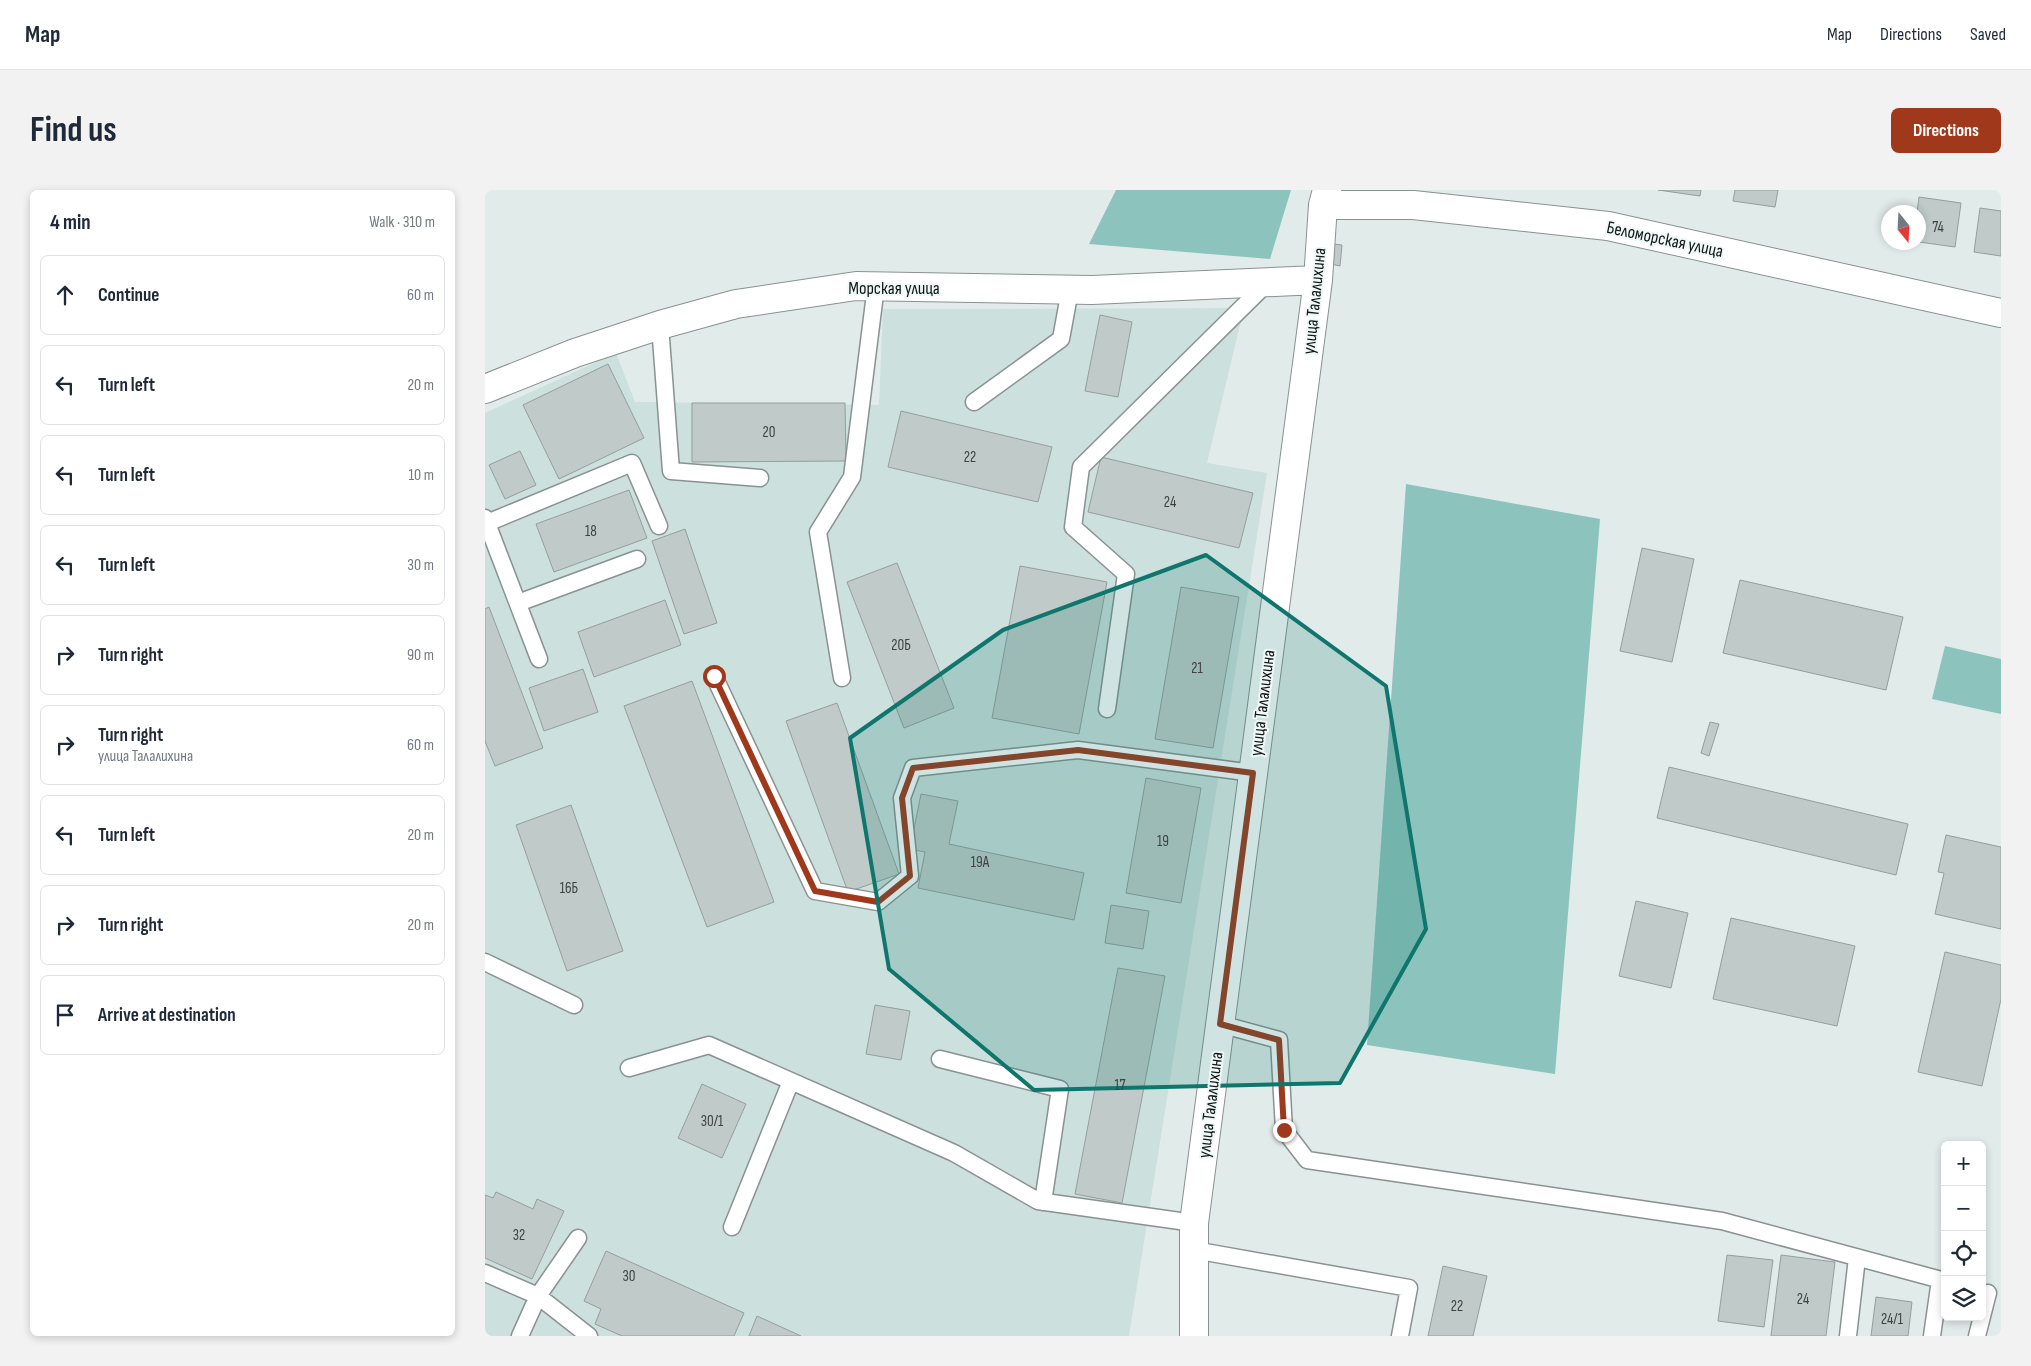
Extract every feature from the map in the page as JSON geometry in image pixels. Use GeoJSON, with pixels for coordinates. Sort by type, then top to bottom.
{"type":"FeatureCollection","features":[{"type":"Feature","properties":{"kind":"street","name":"улица Талалихина"},"geometry":{"type":"LineString","coordinates":[[1194,1336],[1194,1224],[1318,280],[1325,198]]}},
{"type":"Feature","properties":{"kind":"street","name":"Беломорская улица"},"geometry":{"type":"LineString","coordinates":[[1325,198],[1413,205],[1608,226],[2001,313]]}},
{"type":"Feature","properties":{"kind":"street","name":"Морская улица"},"geometry":{"type":"LineString","coordinates":[[485,389],[575,354],[660,325],[736,304],[856,286],[1070,290],[1318,280]]}},
{"type":"Feature","properties":{"kind":"lane"},"geometry":{"type":"LineString","coordinates":[[1107,709],[1126,574],[1073,527],[1081,467],[1268,282]]}},
{"type":"Feature","properties":{"kind":"lane"},"geometry":{"type":"LineString","coordinates":[[842,678],[818,532],[852,477],[876,286]]}},
{"type":"Feature","properties":{"kind":"lane"},"geometry":{"type":"LineString","coordinates":[[975,402],[1061,339],[1070,290]]}},
{"type":"Feature","properties":{"kind":"lane"},"geometry":{"type":"LineString","coordinates":[[660,325],[671,470],[761,478]]}},
{"type":"Feature","properties":{"kind":"lane"},"geometry":{"type":"LineString","coordinates":[[539,659],[486,521],[632,462],[659,526]]}},
{"type":"Feature","properties":{"kind":"lane"},"geometry":{"type":"LineString","coordinates":[[517,603],[637,559]]}},
{"type":"Feature","properties":{"kind":"lane"},"geometry":{"type":"LineString","coordinates":[[714,676],[815,891],[878,902],[910,876],[902,798],[913,768],[1078,750],[1253,773]]}},
{"type":"Feature","properties":{"kind":"lane"},"geometry":{"type":"LineString","coordinates":[[485,962],[575,1005]]}},
{"type":"Feature","properties":{"kind":"lane"},"geometry":{"type":"LineString","coordinates":[[1220,1024],[1279,1040],[1284,1130],[1307,1160],[1722,1221],[1941,1280]]}},
{"type":"Feature","properties":{"kind":"lane"},"geometry":{"type":"LineString","coordinates":[[629,1068],[709,1044],[954,1153],[1037,1201],[1194,1224]]}},
{"type":"Feature","properties":{"kind":"lane"},"geometry":{"type":"LineString","coordinates":[[940,1058],[1060,1089],[1043,1202]]}},
{"type":"Feature","properties":{"kind":"lane"},"geometry":{"type":"LineString","coordinates":[[732,1227],[791,1081]]}},
{"type":"Feature","properties":{"kind":"lane"},"geometry":{"type":"LineString","coordinates":[[520,1336],[538,1296],[578,1238]]}},
{"type":"Feature","properties":{"kind":"lane"},"geometry":{"type":"LineString","coordinates":[[1194,1250],[1409,1288],[1400,1336]]}},
{"type":"Feature","properties":{"kind":"lane"},"geometry":{"type":"LineString","coordinates":[[1848,1336],[1857,1258]]}},
{"type":"Feature","properties":{"kind":"lane"},"geometry":{"type":"LineString","coordinates":[[485,1273],[538,1296],[589,1336]]}},
{"type":"Feature","properties":{"kind":"lane"},"geometry":{"type":"LineString","coordinates":[[1932,1336],[1941,1286]]}},
{"type":"Feature","properties":{"kind":"lane"},"geometry":{"type":"LineString","coordinates":[[1977,1336],[1991,1293]]}},
{"type":"Feature","properties":{"kind":"highlighted area"},"geometry":{"type":"Polygon","coordinates":[[[1206,555],[1386,686],[1426,929],[1340,1083],[1034,1090],[889,969],[850,738],[1003,630],[1206,555]]]}},
{"type":"Feature","properties":{"kind":"shaded area"},"geometry":{"type":"Polygon","coordinates":[[[1116,190],[1291,190],[1270,259],[1089,244],[1116,190]]]}},
{"type":"Feature","properties":{"kind":"shaded area"},"geometry":{"type":"Polygon","coordinates":[[[1244,308],[1207,463],[1267,473],[1129,1336],[485,1336],[485,413],[616,353],[635,402],[879,405],[883,309],[1244,308]]]}},
{"type":"Feature","properties":{"kind":"shaded area"},"geometry":{"type":"Polygon","coordinates":[[[1406,484],[1600,519],[1555,1074],[1367,1045],[1406,484]]]}},
{"type":"Feature","properties":{"kind":"shaded area"},"geometry":{"type":"Polygon","coordinates":[[[1945,646],[2001,659],[2001,714],[1932,699],[1945,646]]]}},
{"type":"Feature","properties":{"kind":"building"},"geometry":{"type":"Polygon","coordinates":[[[1658,190],[1701,190],[1700,196],[1658,190]]]}},
{"type":"Feature","properties":{"kind":"building"},"geometry":{"type":"Polygon","coordinates":[[[1735,190],[1778,190],[1775,207],[1733,201],[1735,190]]]}},
{"type":"Feature","properties":{"kind":"building"},"geometry":{"type":"Polygon","coordinates":[[[1919,197],[1961,203],[1955,247],[1926,243],[1926,205],[1918,205],[1919,197]]]}},
{"type":"Feature","properties":{"kind":"building"},"geometry":{"type":"Polygon","coordinates":[[[1980,208],[2001,211],[2001,256],[1974,252],[1980,208]]]}},
{"type":"Feature","properties":{"kind":"building"},"geometry":{"type":"Polygon","coordinates":[[[1333,244],[1342,245],[1340,266],[1331,264],[1333,244]]]}},
{"type":"Feature","properties":{"kind":"building"},"geometry":{"type":"Polygon","coordinates":[[[1100,315],[1132,322],[1118,397],[1085,391],[1100,315]]]}},
{"type":"Feature","properties":{"kind":"building"},"geometry":{"type":"Polygon","coordinates":[[[608,364],[644,438],[559,479],[523,405],[608,364]]]}},
{"type":"Feature","properties":{"kind":"building"},"geometry":{"type":"Polygon","coordinates":[[[692,403],[845,403],[846,461],[692,462],[692,403]]]}},
{"type":"Feature","properties":{"kind":"building"},"geometry":{"type":"Polygon","coordinates":[[[901,411],[1052,447],[1038,502],[888,467],[901,411]]]}},
{"type":"Feature","properties":{"kind":"building"},"geometry":{"type":"Polygon","coordinates":[[[520,451],[536,485],[505,499],[489,465],[520,451]]]}},
{"type":"Feature","properties":{"kind":"building"},"geometry":{"type":"Polygon","coordinates":[[[1101,457],[1253,493],[1239,548],[1088,512],[1101,457]]]}},
{"type":"Feature","properties":{"kind":"building"},"geometry":{"type":"Polygon","coordinates":[[[629,490],[647,538],[554,572],[536,524],[629,490]]]}},
{"type":"Feature","properties":{"kind":"building"},"geometry":{"type":"Polygon","coordinates":[[[685,529],[717,623],[684,634],[652,541],[685,529]]]}},
{"type":"Feature","properties":{"kind":"building"},"geometry":{"type":"Polygon","coordinates":[[[1642,548],[1694,559],[1672,662],[1620,651],[1642,548]]]}},
{"type":"Feature","properties":{"kind":"building"},"geometry":{"type":"Polygon","coordinates":[[[897,563],[954,708],[904,728],[847,582],[897,563]]]}},
{"type":"Feature","properties":{"kind":"building"},"geometry":{"type":"Polygon","coordinates":[[[1020,566],[1107,582],[1079,734],[992,718],[1020,566]]]}},
{"type":"Feature","properties":{"kind":"building"},"geometry":{"type":"Polygon","coordinates":[[[1740,580],[1903,617],[1886,690],[1723,653],[1740,580]]]}},
{"type":"Feature","properties":{"kind":"building"},"geometry":{"type":"Polygon","coordinates":[[[1181,587],[1239,597],[1213,748],[1155,739],[1181,587]]]}},
{"type":"Feature","properties":{"kind":"building"},"geometry":{"type":"Polygon","coordinates":[[[665,600],[681,645],[594,677],[578,632],[665,600]]]}},
{"type":"Feature","properties":{"kind":"building"},"geometry":{"type":"Polygon","coordinates":[[[489,607],[543,748],[495,766],[485,741],[485,609],[489,607]]]}},
{"type":"Feature","properties":{"kind":"building"},"geometry":{"type":"Polygon","coordinates":[[[583,669],[598,712],[544,731],[529,688],[583,669]]]}},
{"type":"Feature","properties":{"kind":"building"},"geometry":{"type":"Polygon","coordinates":[[[692,681],[774,902],[707,927],[624,706],[692,681]]]}},
{"type":"Feature","properties":{"kind":"building"},"geometry":{"type":"Polygon","coordinates":[[[837,703],[899,874],[848,892],[786,721],[837,703]]]}},
{"type":"Feature","properties":{"kind":"building"},"geometry":{"type":"Polygon","coordinates":[[[1710,722],[1719,724],[1709,756],[1701,753],[1710,722]]]}},
{"type":"Feature","properties":{"kind":"building"},"geometry":{"type":"Polygon","coordinates":[[[1669,767],[1908,824],[1896,875],[1657,818],[1669,767]]]}},
{"type":"Feature","properties":{"kind":"building"},"geometry":{"type":"Polygon","coordinates":[[[1146,778],[1201,788],[1181,903],[1126,893],[1146,778]]]}},
{"type":"Feature","properties":{"kind":"building"},"geometry":{"type":"Polygon","coordinates":[[[921,794],[958,801],[949,844],[1084,873],[1074,920],[918,888],[925,852],[910,849],[921,794]]]}},
{"type":"Feature","properties":{"kind":"building"},"geometry":{"type":"Polygon","coordinates":[[[571,805],[623,951],[567,971],[516,825],[571,805]]]}},
{"type":"Feature","properties":{"kind":"building"},"geometry":{"type":"Polygon","coordinates":[[[1946,835],[2001,847],[2001,929],[1935,914],[1944,873],[1938,872],[1946,835]]]}},
{"type":"Feature","properties":{"kind":"building"},"geometry":{"type":"Polygon","coordinates":[[[1636,901],[1688,913],[1671,988],[1619,976],[1636,901]]]}},
{"type":"Feature","properties":{"kind":"building"},"geometry":{"type":"Polygon","coordinates":[[[1111,905],[1149,911],[1143,949],[1105,943],[1111,905]]]}},
{"type":"Feature","properties":{"kind":"building"},"geometry":{"type":"Polygon","coordinates":[[[1731,918],[1855,946],[1837,1026],[1713,999],[1731,918]]]}},
{"type":"Feature","properties":{"kind":"building"},"geometry":{"type":"Polygon","coordinates":[[[1945,952],[2001,965],[2001,999],[1982,1086],[1918,1072],[1945,952]]]}},
{"type":"Feature","properties":{"kind":"building"},"geometry":{"type":"Polygon","coordinates":[[[1118,968],[1165,976],[1122,1203],[1075,1194],[1118,968]]]}},
{"type":"Feature","properties":{"kind":"building"},"geometry":{"type":"Polygon","coordinates":[[[875,1005],[910,1011],[901,1060],[866,1054],[875,1005]]]}},
{"type":"Feature","properties":{"kind":"building"},"geometry":{"type":"Polygon","coordinates":[[[702,1084],[746,1104],[722,1158],[678,1138],[702,1084]]]}},
{"type":"Feature","properties":{"kind":"building"},"geometry":{"type":"Polygon","coordinates":[[[496,1192],[533,1209],[537,1199],[564,1211],[532,1279],[485,1258],[485,1195],[493,1198],[496,1192]]]}},
{"type":"Feature","properties":{"kind":"building"},"geometry":{"type":"Polygon","coordinates":[[[606,1251],[744,1313],[734,1336],[622,1336],[595,1324],[601,1309],[584,1301],[606,1251]]]}},
{"type":"Feature","properties":{"kind":"building"},"geometry":{"type":"Polygon","coordinates":[[[1727,1255],[1773,1260],[1764,1327],[1718,1321],[1727,1255]]]}},
{"type":"Feature","properties":{"kind":"building"},"geometry":{"type":"Polygon","coordinates":[[[1781,1255],[1835,1262],[1826,1336],[1771,1336],[1781,1255]]]}},
{"type":"Feature","properties":{"kind":"building"},"geometry":{"type":"Polygon","coordinates":[[[1443,1266],[1487,1276],[1473,1336],[1428,1336],[1443,1266]]]}},
{"type":"Feature","properties":{"kind":"building"},"geometry":{"type":"Polygon","coordinates":[[[1876,1297],[1912,1302],[1908,1336],[1871,1336],[1876,1297]]]}},
{"type":"Feature","properties":{"kind":"building"},"geometry":{"type":"Polygon","coordinates":[[[757,1316],[801,1336],[749,1336],[757,1316]]]}},
{"type":"Feature","properties":{"kind":"route"},"geometry":{"type":"LineString","coordinates":[[714,676],[815,891],[878,902],[910,876],[902,798],[913,768],[1078,750],[1253,773],[1220,1024],[1279,1040],[1284,1130]]}}]}
